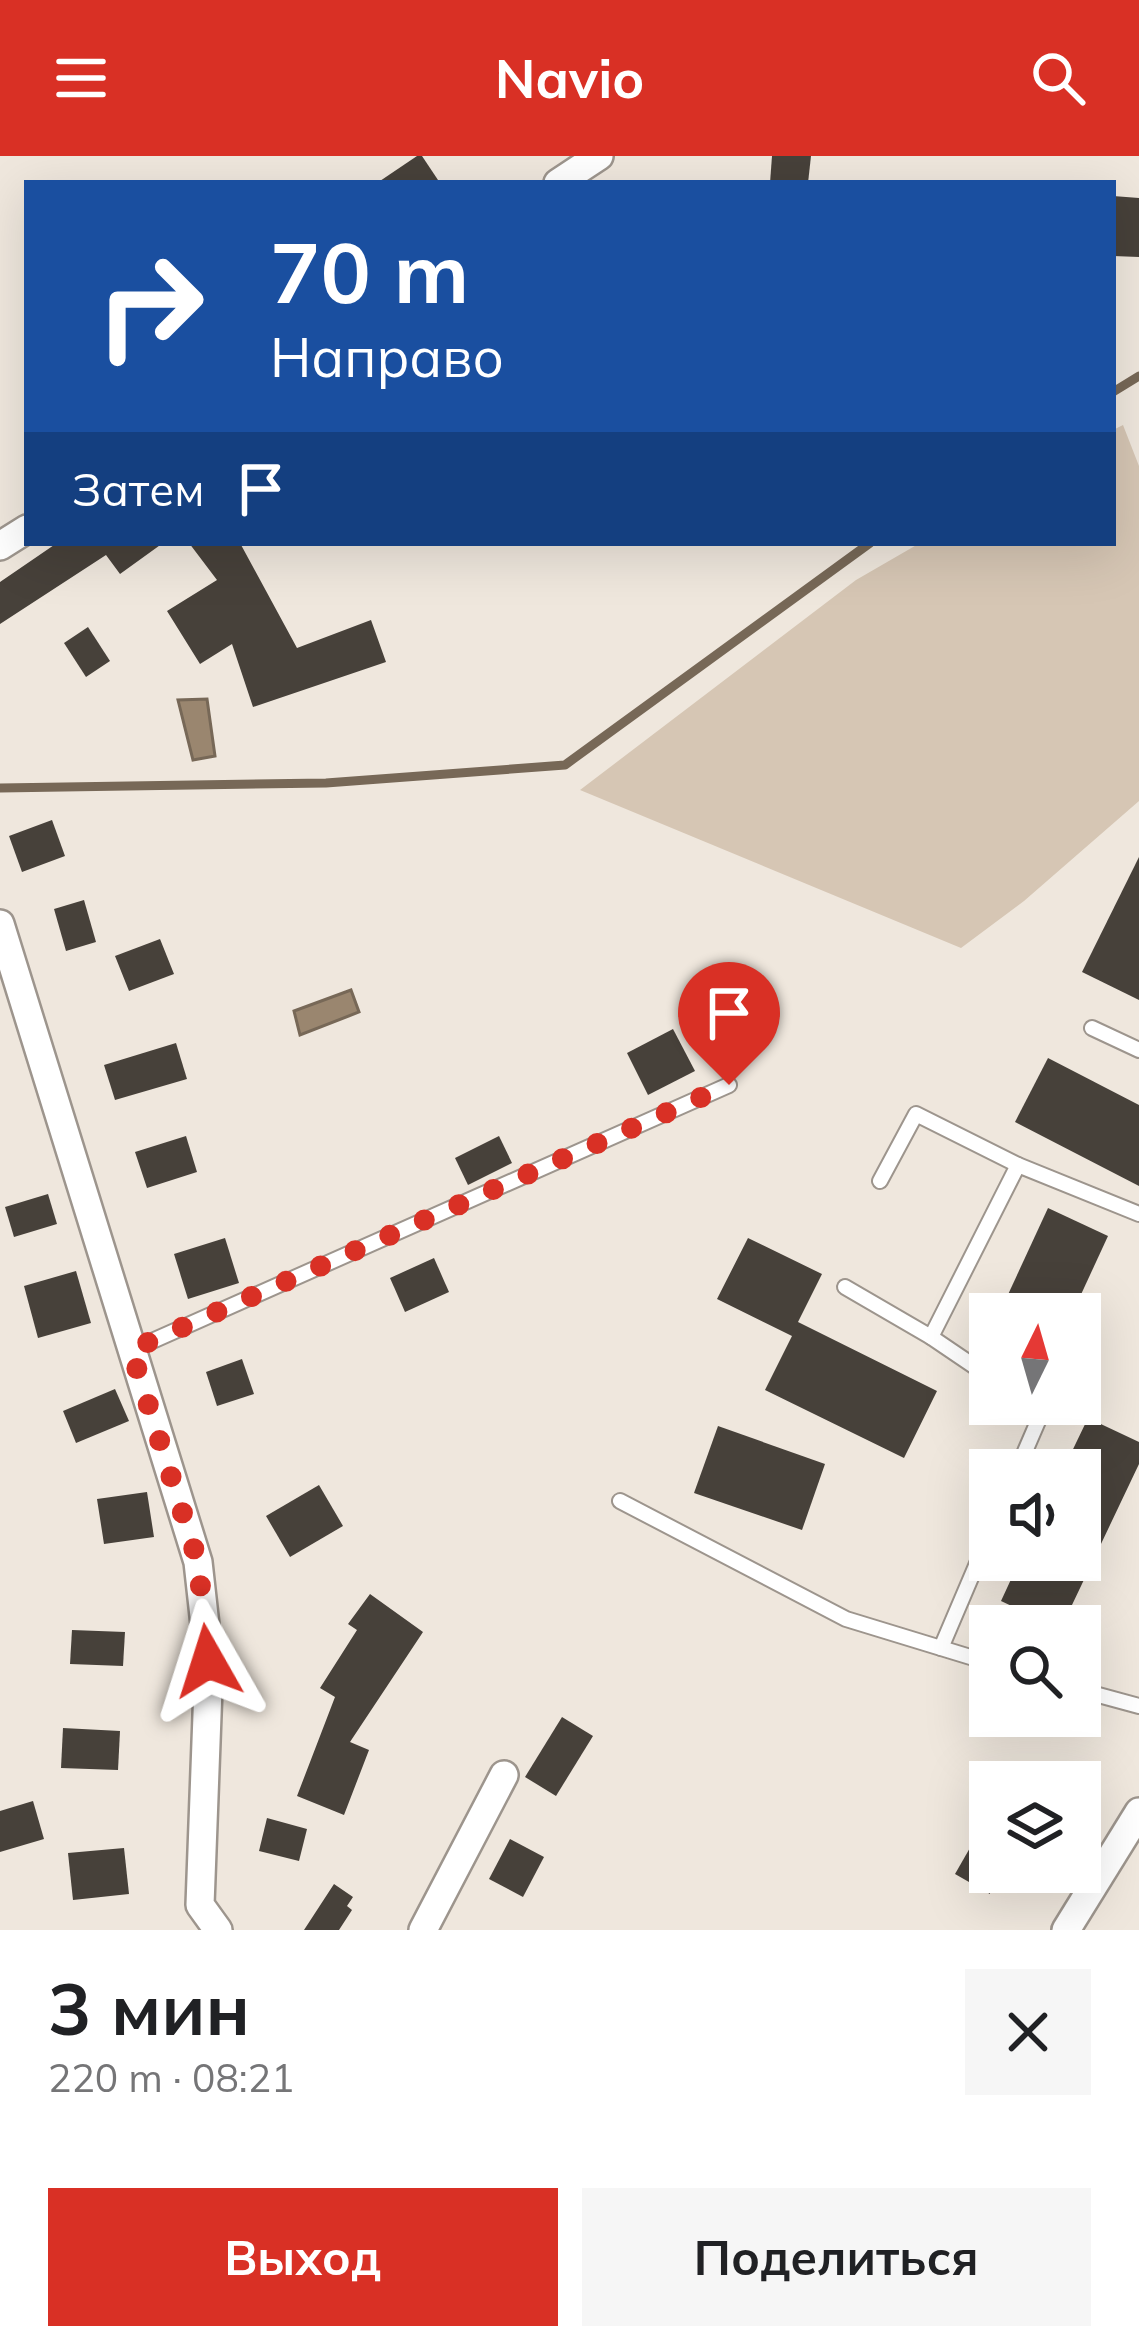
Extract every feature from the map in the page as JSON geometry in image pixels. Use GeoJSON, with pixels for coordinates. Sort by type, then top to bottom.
{"type":"FeatureCollection","features":[{"type":"Feature","properties":{"kind":"street"},"geometry":{"type":"LineString","coordinates":[[563,180],[599,156]]}},
{"type":"Feature","properties":{"kind":"street"},"geometry":{"type":"LineString","coordinates":[[0,924],[198,1562],[208,1661],[200,1905],[218,1930]]}},
{"type":"Feature","properties":{"kind":"street"},"geometry":{"type":"LineString","coordinates":[[423,1930],[504,1775]]}},
{"type":"Feature","properties":{"kind":"street"},"geometry":{"type":"LineString","coordinates":[[1066,1930],[1139,1812]]}},
{"type":"Feature","properties":{"kind":"lane"},"geometry":{"type":"LineString","coordinates":[[1092,1028],[1139,1049]]}},
{"type":"Feature","properties":{"kind":"lane"},"geometry":{"type":"LineString","coordinates":[[131,1350],[729,1085]]}},
{"type":"Feature","properties":{"kind":"lane"},"geometry":{"type":"LineString","coordinates":[[880,1181],[916,1114],[1018,1165],[1139,1214]]}},
{"type":"Feature","properties":{"kind":"lane"},"geometry":{"type":"LineString","coordinates":[[931,1336],[1018,1165]]}},
{"type":"Feature","properties":{"kind":"lane"},"geometry":{"type":"LineString","coordinates":[[845,1287],[969,1362]]}},
{"type":"Feature","properties":{"kind":"lane"},"geometry":{"type":"LineString","coordinates":[[620,1501],[846,1619],[969,1657]]}},
{"type":"Feature","properties":{"kind":"lane"},"geometry":{"type":"LineString","coordinates":[[941,1648],[970,1581]]}},
{"type":"Feature","properties":{"kind":"lane"},"geometry":{"type":"LineString","coordinates":[[1101,1696],[1139,1706]]}},
{"type":"Feature","properties":{"kind":"shaded area"},"geometry":{"type":"Polygon","coordinates":[[[1123,425],[1139,466],[1139,801],[1024,901],[961,948],[580,790],[856,580],[915,546],[1116,546],[1116,428],[1123,425]]]}},
{"type":"Feature","properties":{"kind":"shaded area"},"geometry":{"type":"Polygon","coordinates":[[[207,699],[215,756],[193,760],[178,700],[207,699]]]}},
{"type":"Feature","properties":{"kind":"shaded area"},"geometry":{"type":"Polygon","coordinates":[[[351,990],[359,1012],[300,1035],[294,1011],[351,990]]]}},
{"type":"Feature","properties":{"kind":"building"},"geometry":{"type":"Polygon","coordinates":[[[422,156],[438,180],[381,180],[422,156]]]}},
{"type":"Feature","properties":{"kind":"building"},"geometry":{"type":"Polygon","coordinates":[[[772,156],[811,156],[808,180],[770,180],[772,156]]]}},
{"type":"Feature","properties":{"kind":"building"},"geometry":{"type":"Polygon","coordinates":[[[1116,196],[1139,198],[1139,257],[1116,256],[1116,196]]]}},
{"type":"Feature","properties":{"kind":"building"},"geometry":{"type":"Polygon","coordinates":[[[53,546],[159,546],[120,574],[106,555],[0,624],[0,582],[53,546]]]}},
{"type":"Feature","properties":{"kind":"building"},"geometry":{"type":"Polygon","coordinates":[[[191,546],[242,546],[297,648],[371,620],[386,662],[253,707],[232,644],[200,664],[167,611],[217,580],[191,546]]]}},
{"type":"Feature","properties":{"kind":"building"},"geometry":{"type":"Polygon","coordinates":[[[88,627],[110,661],[86,677],[64,643],[88,627]]]}},
{"type":"Feature","properties":{"kind":"building"},"geometry":{"type":"Polygon","coordinates":[[[52,820],[65,856],[22,872],[9,836],[52,820]]]}},
{"type":"Feature","properties":{"kind":"building"},"geometry":{"type":"Polygon","coordinates":[[[1139,857],[1139,1000],[1082,972],[1139,857]]]}},
{"type":"Feature","properties":{"kind":"building"},"geometry":{"type":"Polygon","coordinates":[[[84,900],[96,942],[66,951],[54,909],[84,900]]]}},
{"type":"Feature","properties":{"kind":"building"},"geometry":{"type":"Polygon","coordinates":[[[160,939],[174,974],[129,991],[115,956],[160,939]]]}},
{"type":"Feature","properties":{"kind":"building"},"geometry":{"type":"Polygon","coordinates":[[[673,1029],[695,1071],[648,1095],[627,1053],[673,1029]]]}},
{"type":"Feature","properties":{"kind":"building"},"geometry":{"type":"Polygon","coordinates":[[[176,1043],[187,1079],[115,1100],[104,1065],[176,1043]]]}},
{"type":"Feature","properties":{"kind":"building"},"geometry":{"type":"Polygon","coordinates":[[[1048,1058],[1139,1105],[1139,1186],[1015,1122],[1048,1058]]]}},
{"type":"Feature","properties":{"kind":"building"},"geometry":{"type":"Polygon","coordinates":[[[186,1136],[197,1172],[147,1188],[135,1152],[186,1136]]]}},
{"type":"Feature","properties":{"kind":"building"},"geometry":{"type":"Polygon","coordinates":[[[499,1136],[512,1163],[468,1185],[455,1158],[499,1136]]]}},
{"type":"Feature","properties":{"kind":"building"},"geometry":{"type":"Polygon","coordinates":[[[48,1194],[57,1224],[14,1237],[5,1207],[48,1194]]]}},
{"type":"Feature","properties":{"kind":"building"},"geometry":{"type":"Polygon","coordinates":[[[1048,1208],[1108,1236],[1082,1293],[1009,1293],[1048,1208]]]}},
{"type":"Feature","properties":{"kind":"building"},"geometry":{"type":"Polygon","coordinates":[[[225,1238],[239,1283],[188,1299],[174,1254],[225,1238]]]}},
{"type":"Feature","properties":{"kind":"building"},"geometry":{"type":"Polygon","coordinates":[[[748,1238],[822,1274],[798,1322],[937,1391],[904,1458],[765,1390],[792,1336],[717,1299],[748,1238]]]}},
{"type":"Feature","properties":{"kind":"building"},"geometry":{"type":"Polygon","coordinates":[[[434,1258],[449,1292],[405,1312],[390,1278],[434,1258]]]}},
{"type":"Feature","properties":{"kind":"building"},"geometry":{"type":"Polygon","coordinates":[[[76,1271],[91,1323],[38,1338],[24,1286],[76,1271]]]}},
{"type":"Feature","properties":{"kind":"building"},"geometry":{"type":"Polygon","coordinates":[[[242,1359],[254,1394],[217,1406],[206,1372],[242,1359]]]}},
{"type":"Feature","properties":{"kind":"building"},"geometry":{"type":"Polygon","coordinates":[[[115,1389],[129,1421],[76,1443],[63,1411],[115,1389]]]}},
{"type":"Feature","properties":{"kind":"building"},"geometry":{"type":"Polygon","coordinates":[[[1101,1424],[1139,1442],[1139,1464],[1101,1544],[1101,1449],[1073,1449],[1085,1425],[1101,1424]]]}},
{"type":"Feature","properties":{"kind":"building"},"geometry":{"type":"Polygon","coordinates":[[[718,1426],[825,1464],[802,1530],[694,1493],[718,1426]]]}},
{"type":"Feature","properties":{"kind":"building"},"geometry":{"type":"Polygon","coordinates":[[[319,1485],[343,1526],[290,1557],[266,1516],[319,1485]]]}},
{"type":"Feature","properties":{"kind":"building"},"geometry":{"type":"Polygon","coordinates":[[[147,1492],[154,1537],[104,1544],[97,1499],[147,1492]]]}},
{"type":"Feature","properties":{"kind":"building"},"geometry":{"type":"Polygon","coordinates":[[[1010,1581],[1083,1581],[1072,1605],[1001,1601],[1010,1581]]]}},
{"type":"Feature","properties":{"kind":"building"},"geometry":{"type":"Polygon","coordinates":[[[370,1594],[423,1632],[350,1742],[369,1750],[344,1815],[297,1796],[335,1697],[320,1688],[357,1630],[348,1624],[370,1594]]]}},
{"type":"Feature","properties":{"kind":"building"},"geometry":{"type":"Polygon","coordinates":[[[72,1630],[125,1632],[123,1666],[70,1664],[72,1630]]]}},
{"type":"Feature","properties":{"kind":"building"},"geometry":{"type":"Polygon","coordinates":[[[562,1717],[593,1736],[556,1796],[525,1777],[562,1717]]]}},
{"type":"Feature","properties":{"kind":"building"},"geometry":{"type":"Polygon","coordinates":[[[63,1728],[120,1731],[118,1770],[61,1768],[63,1728]]]}},
{"type":"Feature","properties":{"kind":"building"},"geometry":{"type":"Polygon","coordinates":[[[33,1801],[44,1839],[0,1852],[0,1811],[33,1801]]]}},
{"type":"Feature","properties":{"kind":"building"},"geometry":{"type":"Polygon","coordinates":[[[267,1818],[307,1829],[299,1861],[259,1851],[267,1818]]]}},
{"type":"Feature","properties":{"kind":"building"},"geometry":{"type":"Polygon","coordinates":[[[510,1839],[544,1857],[523,1897],[489,1879],[510,1839]]]}},
{"type":"Feature","properties":{"kind":"building"},"geometry":{"type":"Polygon","coordinates":[[[124,1848],[129,1894],[73,1900],[68,1853],[124,1848]]]}},
{"type":"Feature","properties":{"kind":"building"},"geometry":{"type":"Polygon","coordinates":[[[969,1850],[969,1882],[955,1874],[969,1850]]]}},
{"type":"Feature","properties":{"kind":"building"},"geometry":{"type":"Polygon","coordinates":[[[334,1884],[353,1897],[347,1906],[352,1910],[339,1930],[304,1930],[334,1884]]]}},
{"type":"Feature","properties":{"kind":"waterway"},"geometry":{"type":"LineString","coordinates":[[1116,390],[1139,376]]}},
{"type":"Feature","properties":{"kind":"waterway"},"geometry":{"type":"LineString","coordinates":[[0,788],[326,783],[565,765],[866,546]]}},
{"type":"Feature","properties":{"kind":"route"},"geometry":{"type":"LineString","coordinates":[[208,1661],[198,1562],[131,1350],[729,1085]]}}]}
